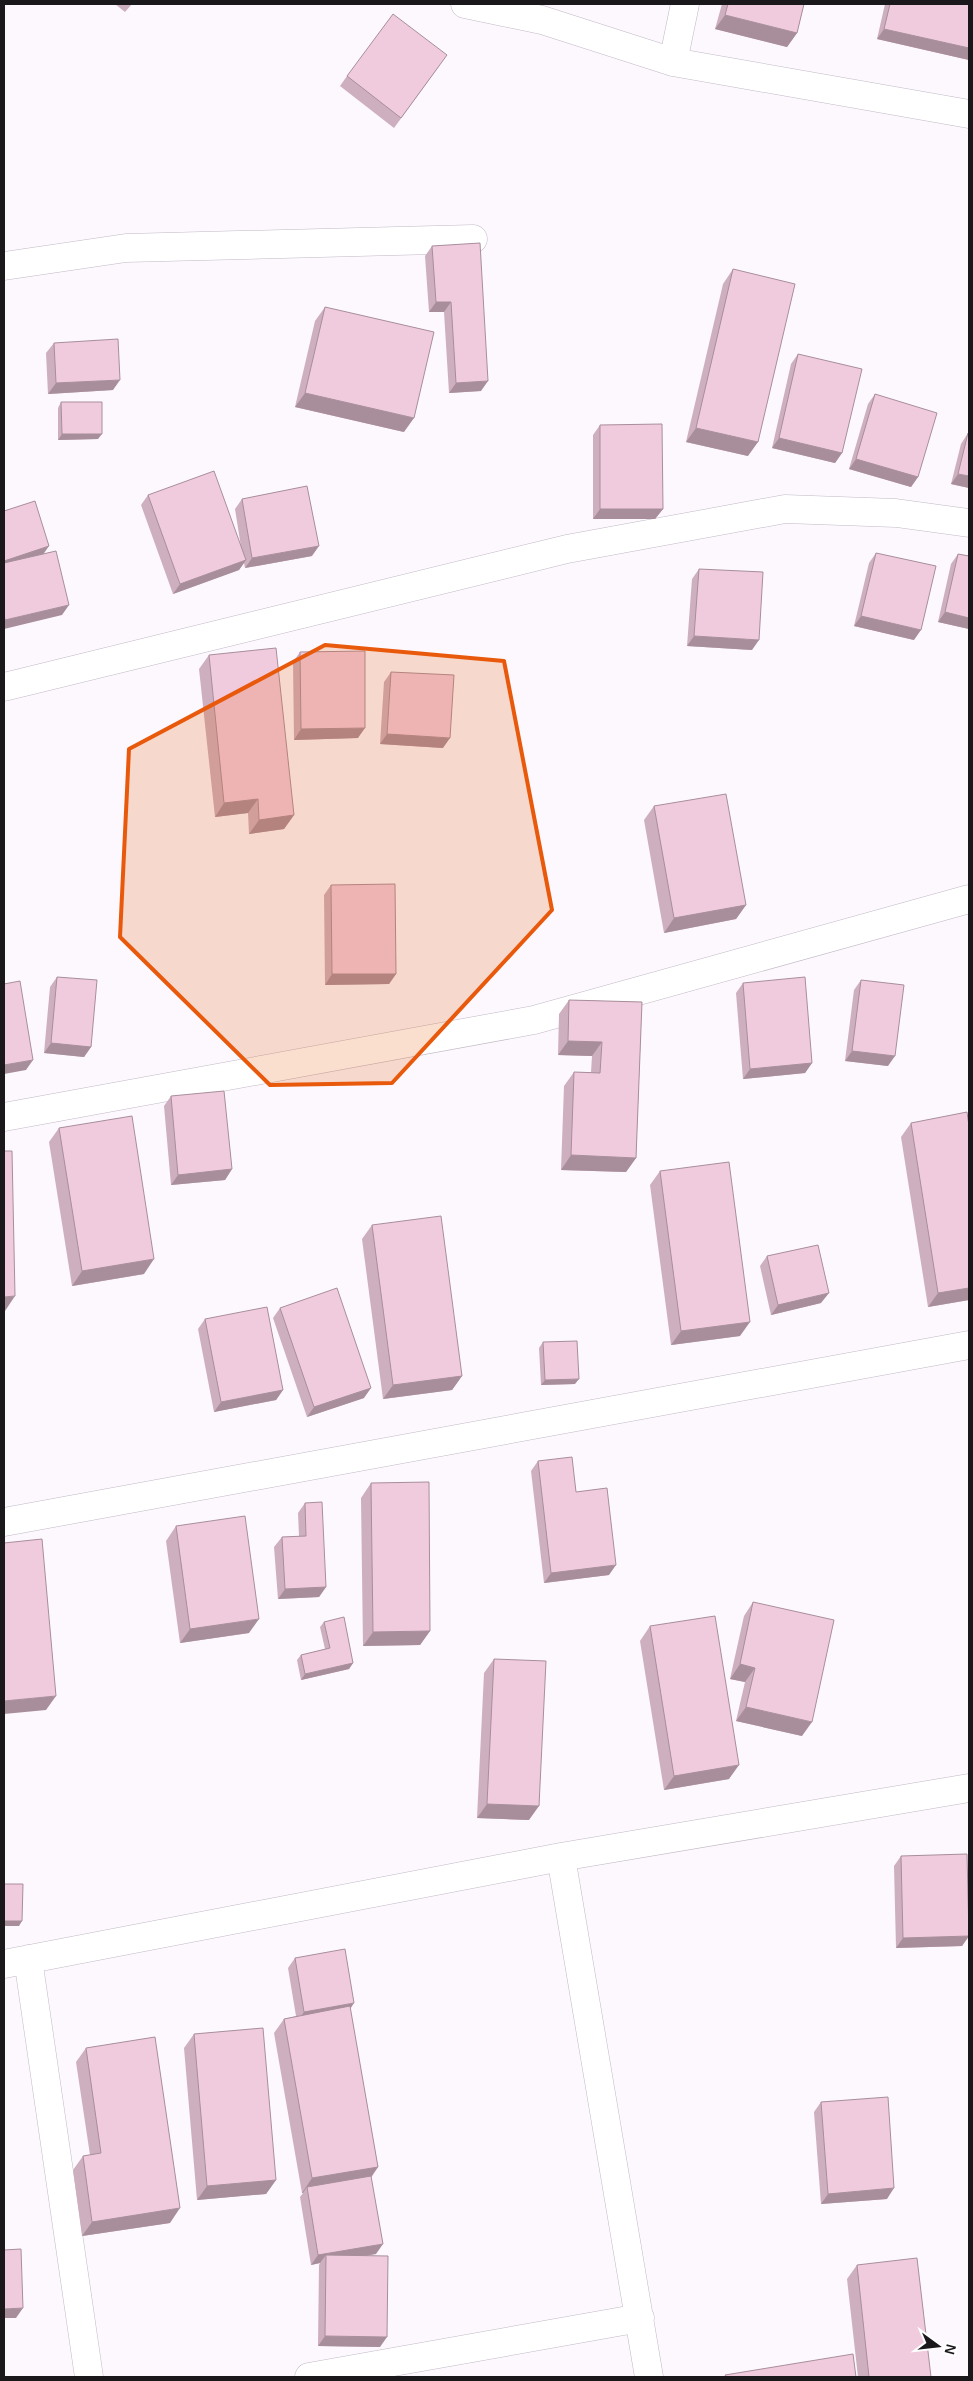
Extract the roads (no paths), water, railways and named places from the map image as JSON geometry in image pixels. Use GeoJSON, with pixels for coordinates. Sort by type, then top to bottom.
{"type":"FeatureCollection","features":[{"type":"Feature","properties":{"kind":"street"},"geometry":{"type":"LineString","coordinates":[[465,4],[542,20],[673,62],[969,114]]}},
{"type":"Feature","properties":{"kind":"street"},"geometry":{"type":"LineString","coordinates":[[673,62],[685,4]]}},
{"type":"Feature","properties":{"kind":"street"},"geometry":{"type":"LineString","coordinates":[[4,266],[126,248],[473,239]]}},
{"type":"Feature","properties":{"kind":"street"},"geometry":{"type":"LineString","coordinates":[[4,687],[567,550],[784,509],[896,513],[969,523]]}},
{"type":"Feature","properties":{"kind":"street"},"geometry":{"type":"LineString","coordinates":[[4,1117],[534,1020],[969,899]]}},
{"type":"Feature","properties":{"kind":"street"},"geometry":{"type":"LineString","coordinates":[[4,1522],[969,1345]]}},
{"type":"Feature","properties":{"kind":"street"},"geometry":{"type":"LineString","coordinates":[[89,2377],[16,1961],[562,1857],[969,1788]]}},
{"type":"Feature","properties":{"kind":"street"},"geometry":{"type":"LineString","coordinates":[[562,1857],[649,2377]]}},
{"type":"Feature","properties":{"kind":"street"},"geometry":{"type":"LineString","coordinates":[[309,2377],[640,2318]]}}]}
